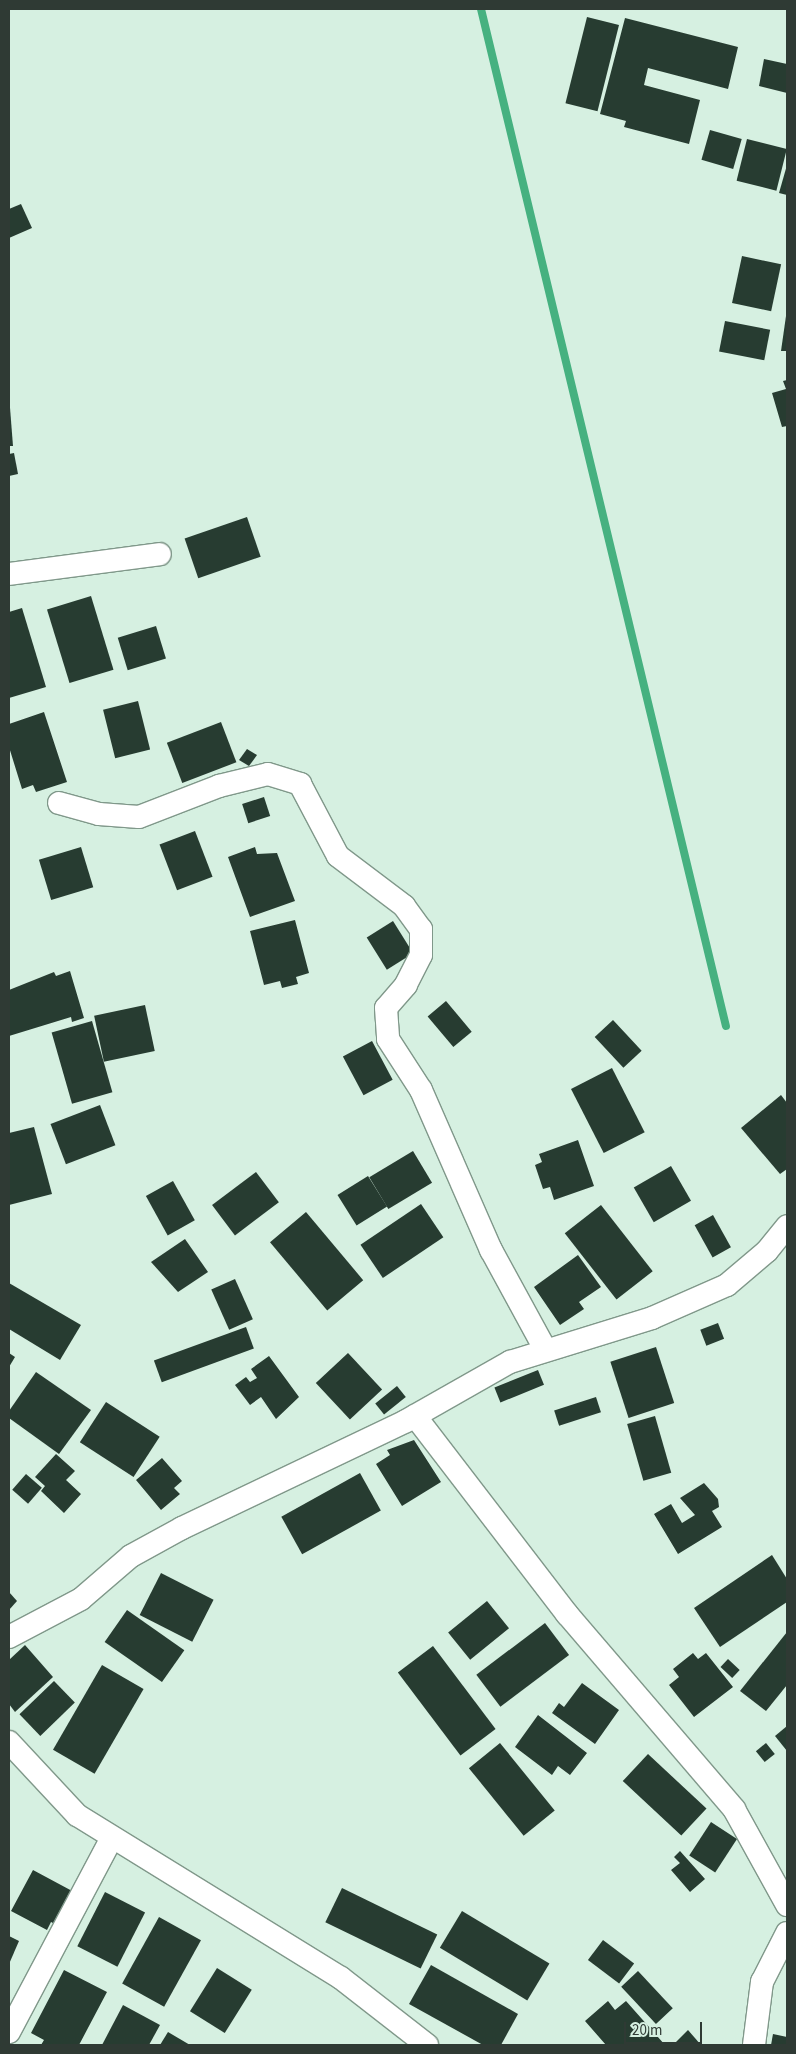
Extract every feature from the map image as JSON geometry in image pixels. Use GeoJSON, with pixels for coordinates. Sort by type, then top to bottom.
{"type":"FeatureCollection","features":[{"type":"Feature","properties":{"kind":"street"},"geometry":{"type":"LineString","coordinates":[[9,574],[160,554]]}},
{"type":"Feature","properties":{"kind":"street"},"geometry":{"type":"LineString","coordinates":[[58,803],[99,814],[139,818],[219,786],[268,774],[300,784],[338,856],[404,906],[421,929],[421,955],[406,985],[386,1008],[388,1039],[421,1090],[491,1250],[545,1349]]}},
{"type":"Feature","properties":{"kind":"street"},"geometry":{"type":"LineString","coordinates":[[9,1637],[80,1599],[131,1556],[182,1528],[415,1416],[510,1362],[545,1349],[652,1318],[727,1285],[767,1251],[787,1226]]}},
{"type":"Feature","properties":{"kind":"street"},"geometry":{"type":"LineString","coordinates":[[415,1416],[567,1614],[734,1810],[787,1905]]}},
{"type":"Feature","properties":{"kind":"street"},"geometry":{"type":"LineString","coordinates":[[9,1742],[77,1815],[111,1839],[159,1862],[341,1978],[427,2045]]}},
{"type":"Feature","properties":{"kind":"street"},"geometry":{"type":"LineString","coordinates":[[9,2032],[111,1839]]}},
{"type":"Feature","properties":{"kind":"street"},"geometry":{"type":"LineString","coordinates":[[754,2045],[762,1982],[787,1933]]}},
{"type":"Feature","properties":{"kind":"building"},"geometry":{"type":"Polygon","coordinates":[[[587,17],[619,25],[597,111],[565,103],[587,17]]]}},
{"type":"Feature","properties":{"kind":"building"},"geometry":{"type":"Polygon","coordinates":[[[625,18],[738,47],[728,89],[648,68],[644,85],[700,100],[689,144],[624,127],[626,121],[600,114],[625,18]]]}},
{"type":"Feature","properties":{"kind":"building"},"geometry":{"type":"Polygon","coordinates":[[[764,59],[787,64],[787,93],[759,86],[764,59]]]}},
{"type":"Feature","properties":{"kind":"building"},"geometry":{"type":"Polygon","coordinates":[[[710,130],[742,139],[733,169],[701,160],[710,130]]]}},
{"type":"Feature","properties":{"kind":"building"},"geometry":{"type":"Polygon","coordinates":[[[747,139],[787,149],[776,191],[737,181],[747,139]]]}},
{"type":"Feature","properties":{"kind":"building"},"geometry":{"type":"Polygon","coordinates":[[[787,165],[787,195],[779,193],[787,165]]]}},
{"type":"Feature","properties":{"kind":"building"},"geometry":{"type":"Polygon","coordinates":[[[21,204],[32,228],[9,238],[9,209],[21,204]]]}},
{"type":"Feature","properties":{"kind":"building"},"geometry":{"type":"Polygon","coordinates":[[[742,256],[781,264],[771,311],[732,303],[742,256]]]}},
{"type":"Feature","properties":{"kind":"building"},"geometry":{"type":"Polygon","coordinates":[[[787,309],[787,351],[781,351],[787,309]]]}},
{"type":"Feature","properties":{"kind":"building"},"geometry":{"type":"Polygon","coordinates":[[[725,321],[770,330],[764,360],[719,351],[725,321]]]}},
{"type":"Feature","properties":{"kind":"building"},"geometry":{"type":"Polygon","coordinates":[[[787,380],[787,426],[782,427],[772,393],[786,389],[783,381],[787,380]]]}},
{"type":"Feature","properties":{"kind":"building"},"geometry":{"type":"Polygon","coordinates":[[[9,395],[13,446],[9,446],[9,395]]]}},
{"type":"Feature","properties":{"kind":"building"},"geometry":{"type":"Polygon","coordinates":[[[14,453],[18,474],[9,476],[9,454],[14,453]]]}},
{"type":"Feature","properties":{"kind":"building"},"geometry":{"type":"Polygon","coordinates":[[[247,517],[261,557],[198,578],[185,538],[247,517]]]}},
{"type":"Feature","properties":{"kind":"building"},"geometry":{"type":"Polygon","coordinates":[[[91,596],[114,670],[70,683],[47,609],[91,596]]]}},
{"type":"Feature","properties":{"kind":"building"},"geometry":{"type":"Polygon","coordinates":[[[22,608],[46,687],[9,698],[9,612],[22,608]]]}},
{"type":"Feature","properties":{"kind":"building"},"geometry":{"type":"Polygon","coordinates":[[[156,626],[166,659],[128,670],[118,638],[156,626]]]}},
{"type":"Feature","properties":{"kind":"building"},"geometry":{"type":"Polygon","coordinates":[[[138,701],[150,750],[115,758],[103,710],[138,701]]]}},
{"type":"Feature","properties":{"kind":"building"},"geometry":{"type":"Polygon","coordinates":[[[44,712],[67,782],[36,792],[33,785],[22,789],[9,747],[9,724],[44,712]]]}},
{"type":"Feature","properties":{"kind":"building"},"geometry":{"type":"Polygon","coordinates":[[[221,722],[236,762],[182,783],[167,743],[221,722]]]}},
{"type":"Feature","properties":{"kind":"building"},"geometry":{"type":"Polygon","coordinates":[[[247,749],[257,755],[249,766],[239,760],[247,749]]]}},
{"type":"Feature","properties":{"kind":"building"},"geometry":{"type":"Polygon","coordinates":[[[264,797],[270,816],[248,823],[242,804],[264,797]]]}},
{"type":"Feature","properties":{"kind":"building"},"geometry":{"type":"Polygon","coordinates":[[[195,831],[213,877],[177,890],[160,845],[195,831]]]}},
{"type":"Feature","properties":{"kind":"building"},"geometry":{"type":"Polygon","coordinates":[[[81,847],[93,887],[51,900],[39,860],[81,847]]]}},
{"type":"Feature","properties":{"kind":"building"},"geometry":{"type":"Polygon","coordinates":[[[255,847],[257,854],[277,853],[295,901],[250,917],[228,857],[255,847]]]}},
{"type":"Feature","properties":{"kind":"building"},"geometry":{"type":"Polygon","coordinates":[[[295,920],[309,973],[296,977],[298,984],[282,988],[280,981],[264,985],[250,931],[295,920]]]}},
{"type":"Feature","properties":{"kind":"building"},"geometry":{"type":"Polygon","coordinates":[[[393,921],[413,953],[387,970],[367,937],[393,921]]]}},
{"type":"Feature","properties":{"kind":"building"},"geometry":{"type":"Polygon","coordinates":[[[70,971],[84,1018],[72,1022],[71,1017],[9,1036],[9,990],[54,972],[56,976],[70,971]]]}},
{"type":"Feature","properties":{"kind":"building"},"geometry":{"type":"Polygon","coordinates":[[[446,1001],[472,1032],[453,1047],[428,1016],[446,1001]]]}},
{"type":"Feature","properties":{"kind":"building"},"geometry":{"type":"Polygon","coordinates":[[[145,1005],[155,1051],[104,1062],[94,1016],[145,1005]]]}},
{"type":"Feature","properties":{"kind":"building"},"geometry":{"type":"Polygon","coordinates":[[[613,1020],[642,1051],[623,1068],[595,1037],[613,1020]]]}},
{"type":"Feature","properties":{"kind":"building"},"geometry":{"type":"Polygon","coordinates":[[[92,1021],[112,1092],[72,1104],[52,1033],[92,1021]]]}},
{"type":"Feature","properties":{"kind":"building"},"geometry":{"type":"Polygon","coordinates":[[[372,1041],[393,1080],[364,1095],[343,1056],[372,1041]]]}},
{"type":"Feature","properties":{"kind":"building"},"geometry":{"type":"Polygon","coordinates":[[[612,1068],[645,1132],[604,1153],[571,1089],[612,1068]]]}},
{"type":"Feature","properties":{"kind":"building"},"geometry":{"type":"Polygon","coordinates":[[[781,1095],[787,1103],[787,1169],[780,1174],[741,1128],[781,1095]]]}},
{"type":"Feature","properties":{"kind":"building"},"geometry":{"type":"Polygon","coordinates":[[[100,1105],[115,1145],[66,1164],[51,1124],[100,1105]]]}},
{"type":"Feature","properties":{"kind":"building"},"geometry":{"type":"Polygon","coordinates":[[[34,1127],[52,1194],[9,1205],[9,1133],[34,1127]]]}},
{"type":"Feature","properties":{"kind":"building"},"geometry":{"type":"Polygon","coordinates":[[[578,1140],[594,1186],[554,1200],[550,1187],[543,1189],[535,1165],[542,1162],[539,1154],[578,1140]]]}},
{"type":"Feature","properties":{"kind":"building"},"geometry":{"type":"Polygon","coordinates":[[[413,1151],[432,1183],[388,1209],[369,1177],[413,1151]]]}},
{"type":"Feature","properties":{"kind":"building"},"geometry":{"type":"Polygon","coordinates":[[[671,1166],[691,1201],[654,1222],[634,1188],[671,1166]]]}},
{"type":"Feature","properties":{"kind":"building"},"geometry":{"type":"Polygon","coordinates":[[[256,1172],[279,1202],[235,1235],[212,1205],[256,1172]]]}},
{"type":"Feature","properties":{"kind":"building"},"geometry":{"type":"Polygon","coordinates":[[[368,1176],[387,1207],[357,1226],[337,1195],[368,1176]]]}},
{"type":"Feature","properties":{"kind":"building"},"geometry":{"type":"Polygon","coordinates":[[[173,1181],[195,1220],[168,1235],[146,1196],[173,1181]]]}},
{"type":"Feature","properties":{"kind":"building"},"geometry":{"type":"Polygon","coordinates":[[[421,1204],[443,1237],[383,1278],[360,1245],[421,1204]]]}},
{"type":"Feature","properties":{"kind":"building"},"geometry":{"type":"Polygon","coordinates":[[[601,1205],[653,1271],[616,1300],[565,1233],[601,1205]]]}},
{"type":"Feature","properties":{"kind":"building"},"geometry":{"type":"Polygon","coordinates":[[[306,1212],[363,1280],[327,1310],[270,1242],[306,1212]]]}},
{"type":"Feature","properties":{"kind":"building"},"geometry":{"type":"Polygon","coordinates":[[[713,1215],[731,1247],[713,1258],[695,1225],[713,1215]]]}},
{"type":"Feature","properties":{"kind":"building"},"geometry":{"type":"Polygon","coordinates":[[[185,1239],[208,1272],[178,1292],[151,1262],[185,1239]]]}},
{"type":"Feature","properties":{"kind":"building"},"geometry":{"type":"Polygon","coordinates":[[[578,1255],[601,1287],[579,1302],[584,1309],[560,1325],[534,1287],[578,1255]]]}},
{"type":"Feature","properties":{"kind":"building"},"geometry":{"type":"Polygon","coordinates":[[[235,1279],[253,1319],[229,1330],[211,1290],[235,1279]]]}},
{"type":"Feature","properties":{"kind":"building"},"geometry":{"type":"Polygon","coordinates":[[[9,1283],[81,1325],[60,1360],[9,1329],[9,1283]]]}},
{"type":"Feature","properties":{"kind":"building"},"geometry":{"type":"Polygon","coordinates":[[[718,1323],[724,1339],[706,1346],[700,1330],[718,1323]]]}},
{"type":"Feature","properties":{"kind":"building"},"geometry":{"type":"Polygon","coordinates":[[[246,1327],[254,1349],[162,1382],[154,1361],[246,1327]]]}},
{"type":"Feature","properties":{"kind":"building"},"geometry":{"type":"Polygon","coordinates":[[[656,1347],[674,1403],[629,1418],[610,1362],[656,1347]]]}},
{"type":"Feature","properties":{"kind":"building"},"geometry":{"type":"Polygon","coordinates":[[[9,1353],[15,1357],[9,1367],[9,1353]]]}},
{"type":"Feature","properties":{"kind":"building"},"geometry":{"type":"Polygon","coordinates":[[[348,1353],[382,1390],[350,1420],[316,1383],[348,1353]]]}},
{"type":"Feature","properties":{"kind":"building"},"geometry":{"type":"Polygon","coordinates":[[[269,1356],[299,1397],[276,1419],[261,1397],[250,1405],[235,1385],[246,1377],[250,1382],[257,1378],[251,1369],[269,1356]]]}},
{"type":"Feature","properties":{"kind":"building"},"geometry":{"type":"Polygon","coordinates":[[[538,1370],[544,1385],[500,1402],[494,1388],[538,1370]]]}},
{"type":"Feature","properties":{"kind":"building"},"geometry":{"type":"Polygon","coordinates":[[[36,1372],[91,1410],[59,1454],[9,1418],[9,1411],[36,1372]]]}},
{"type":"Feature","properties":{"kind":"building"},"geometry":{"type":"Polygon","coordinates":[[[397,1386],[406,1397],[384,1415],[375,1404],[397,1386]]]}},
{"type":"Feature","properties":{"kind":"building"},"geometry":{"type":"Polygon","coordinates":[[[596,1397],[601,1412],[559,1426],[554,1411],[596,1397]]]}},
{"type":"Feature","properties":{"kind":"building"},"geometry":{"type":"Polygon","coordinates":[[[106,1402],[160,1437],[134,1477],[80,1442],[106,1402]]]}},
{"type":"Feature","properties":{"kind":"building"},"geometry":{"type":"Polygon","coordinates":[[[655,1416],[671,1473],[643,1481],[627,1424],[655,1416]]]}},
{"type":"Feature","properties":{"kind":"building"},"geometry":{"type":"Polygon","coordinates":[[[414,1440],[441,1482],[402,1506],[376,1464],[390,1455],[387,1450],[414,1440]]]}},
{"type":"Feature","properties":{"kind":"building"},"geometry":{"type":"Polygon","coordinates":[[[56,1454],[75,1471],[66,1480],[81,1494],[64,1513],[41,1491],[45,1486],[35,1477],[56,1454]]]}},
{"type":"Feature","properties":{"kind":"building"},"geometry":{"type":"Polygon","coordinates":[[[162,1458],[182,1481],[174,1488],[180,1494],[161,1510],[136,1480],[162,1458]]]}},
{"type":"Feature","properties":{"kind":"building"},"geometry":{"type":"Polygon","coordinates":[[[360,1473],[381,1511],[302,1554],[281,1517],[360,1473]]]}},
{"type":"Feature","properties":{"kind":"building"},"geometry":{"type":"Polygon","coordinates":[[[26,1474],[42,1488],[28,1504],[12,1490],[26,1474]]]}},
{"type":"Feature","properties":{"kind":"building"},"geometry":{"type":"Polygon","coordinates":[[[704,1483],[718,1499],[719,1507],[712,1511],[722,1527],[678,1554],[654,1514],[671,1504],[682,1523],[695,1515],[680,1498],[704,1483]]]}},
{"type":"Feature","properties":{"kind":"building"},"geometry":{"type":"Polygon","coordinates":[[[772,1555],[787,1579],[787,1602],[720,1647],[694,1608],[772,1555]]]}},
{"type":"Feature","properties":{"kind":"building"},"geometry":{"type":"Polygon","coordinates":[[[161,1573],[214,1600],[192,1642],[140,1615],[161,1573]]]}},
{"type":"Feature","properties":{"kind":"building"},"geometry":{"type":"Polygon","coordinates":[[[9,1592],[17,1601],[9,1610],[9,1592]]]}},
{"type":"Feature","properties":{"kind":"building"},"geometry":{"type":"Polygon","coordinates":[[[487,1601],[509,1628],[470,1660],[448,1632],[487,1601]]]}},
{"type":"Feature","properties":{"kind":"building"},"geometry":{"type":"Polygon","coordinates":[[[127,1610],[184,1650],[162,1682],[105,1642],[127,1610]]]}},
{"type":"Feature","properties":{"kind":"building"},"geometry":{"type":"Polygon","coordinates":[[[545,1623],[569,1655],[500,1707],[476,1675],[545,1623]]]}},
{"type":"Feature","properties":{"kind":"building"},"geometry":{"type":"Polygon","coordinates":[[[787,1632],[787,1685],[766,1711],[740,1691],[787,1632]]]}},
{"type":"Feature","properties":{"kind":"building"},"geometry":{"type":"Polygon","coordinates":[[[25,1645],[53,1677],[15,1712],[9,1704],[9,1660],[25,1645]]]}},
{"type":"Feature","properties":{"kind":"building"},"geometry":{"type":"Polygon","coordinates":[[[433,1646],[496,1729],[460,1756],[398,1672],[433,1646]]]}},
{"type":"Feature","properties":{"kind":"building"},"geometry":{"type":"Polygon","coordinates":[[[693,1653],[698,1659],[706,1653],[733,1687],[694,1717],[669,1685],[679,1677],[673,1669],[693,1653]]]}},
{"type":"Feature","properties":{"kind":"building"},"geometry":{"type":"Polygon","coordinates":[[[728,1659],[740,1670],[732,1678],[720,1667],[728,1659]]]}},
{"type":"Feature","properties":{"kind":"building"},"geometry":{"type":"Polygon","coordinates":[[[102,1665],[144,1689],[95,1774],[53,1750],[102,1665]]]}},
{"type":"Feature","properties":{"kind":"building"},"geometry":{"type":"Polygon","coordinates":[[[54,1681],[75,1703],[40,1736],[19,1714],[54,1681]]]}},
{"type":"Feature","properties":{"kind":"building"},"geometry":{"type":"Polygon","coordinates":[[[582,1683],[619,1710],[595,1744],[552,1713],[559,1703],[564,1707],[582,1683]]]}},
{"type":"Feature","properties":{"kind":"building"},"geometry":{"type":"Polygon","coordinates":[[[538,1715],[587,1753],[570,1775],[558,1766],[552,1775],[515,1747],[538,1715]]]}},
{"type":"Feature","properties":{"kind":"building"},"geometry":{"type":"Polygon","coordinates":[[[787,1726],[787,1751],[775,1736],[787,1726]]]}},
{"type":"Feature","properties":{"kind":"building"},"geometry":{"type":"Polygon","coordinates":[[[500,1743],[555,1811],[524,1836],[469,1768],[500,1743]]]}},
{"type":"Feature","properties":{"kind":"building"},"geometry":{"type":"Polygon","coordinates":[[[766,1743],[775,1754],[765,1762],[756,1751],[766,1743]]]}},
{"type":"Feature","properties":{"kind":"building"},"geometry":{"type":"Polygon","coordinates":[[[648,1754],[707,1809],[681,1836],[623,1781],[648,1754]]]}},
{"type":"Feature","properties":{"kind":"building"},"geometry":{"type":"Polygon","coordinates":[[[711,1822],[737,1839],[715,1872],[689,1856],[711,1822]]]}},
{"type":"Feature","properties":{"kind":"building"},"geometry":{"type":"Polygon","coordinates":[[[680,1851],[705,1879],[690,1892],[671,1870],[680,1863],[674,1857],[680,1851]]]}},
{"type":"Feature","properties":{"kind":"building"},"geometry":{"type":"Polygon","coordinates":[[[33,1870],[74,1892],[57,1925],[51,1922],[47,1930],[11,1911],[33,1870]]]}},
{"type":"Feature","properties":{"kind":"building"},"geometry":{"type":"Polygon","coordinates":[[[342,1888],[437,1934],[421,1969],[325,1922],[342,1888]]]}},
{"type":"Feature","properties":{"kind":"building"},"geometry":{"type":"Polygon","coordinates":[[[105,1892],[145,1912],[117,1967],[77,1946],[105,1892]]]}},
{"type":"Feature","properties":{"kind":"building"},"geometry":{"type":"Polygon","coordinates":[[[462,1911],[549,1964],[527,2000],[440,1948],[462,1911]]]}},
{"type":"Feature","properties":{"kind":"building"},"geometry":{"type":"Polygon","coordinates":[[[159,1917],[201,1940],[164,2007],[122,1983],[159,1917]]]}},
{"type":"Feature","properties":{"kind":"building"},"geometry":{"type":"Polygon","coordinates":[[[9,1936],[19,1941],[9,1964],[9,1936]]]}},
{"type":"Feature","properties":{"kind":"building"},"geometry":{"type":"Polygon","coordinates":[[[603,1940],[634,1963],[619,1983],[588,1960],[603,1940]]]}},
{"type":"Feature","properties":{"kind":"building"},"geometry":{"type":"Polygon","coordinates":[[[431,1965],[518,2014],[501,2045],[483,2045],[409,2004],[431,1965]]]}},
{"type":"Feature","properties":{"kind":"building"},"geometry":{"type":"Polygon","coordinates":[[[217,1968],[252,1990],[225,2033],[190,2011],[217,1968]]]}},
{"type":"Feature","properties":{"kind":"building"},"geometry":{"type":"Polygon","coordinates":[[[64,1970],[107,1992],[79,2045],[41,2045],[44,2040],[31,2033],[64,1970]]]}},
{"type":"Feature","properties":{"kind":"building"},"geometry":{"type":"Polygon","coordinates":[[[638,1971],[673,2008],[656,2024],[621,1987],[638,1971]]]}},
{"type":"Feature","properties":{"kind":"building"},"geometry":{"type":"Polygon","coordinates":[[[608,2001],[615,2010],[626,2001],[665,2045],[606,2045],[585,2021],[608,2001]]]}},
{"type":"Feature","properties":{"kind":"building"},"geometry":{"type":"Polygon","coordinates":[[[123,2005],[160,2025],[149,2045],[102,2045],[123,2005]]]}},
{"type":"Feature","properties":{"kind":"building"},"geometry":{"type":"Polygon","coordinates":[[[688,2030],[701,2045],[673,2045],[688,2030]]]}},
{"type":"Feature","properties":{"kind":"building"},"geometry":{"type":"Polygon","coordinates":[[[168,2032],[190,2045],[160,2045],[168,2032]]]}},
{"type":"Feature","properties":{"kind":"building"},"geometry":{"type":"Polygon","coordinates":[[[773,2034],[787,2037],[787,2045],[771,2045],[773,2034]]]}},
{"type":"Feature","properties":{"kind":"waterway"},"geometry":{"type":"LineString","coordinates":[[481,9],[726,1026]]}}]}
